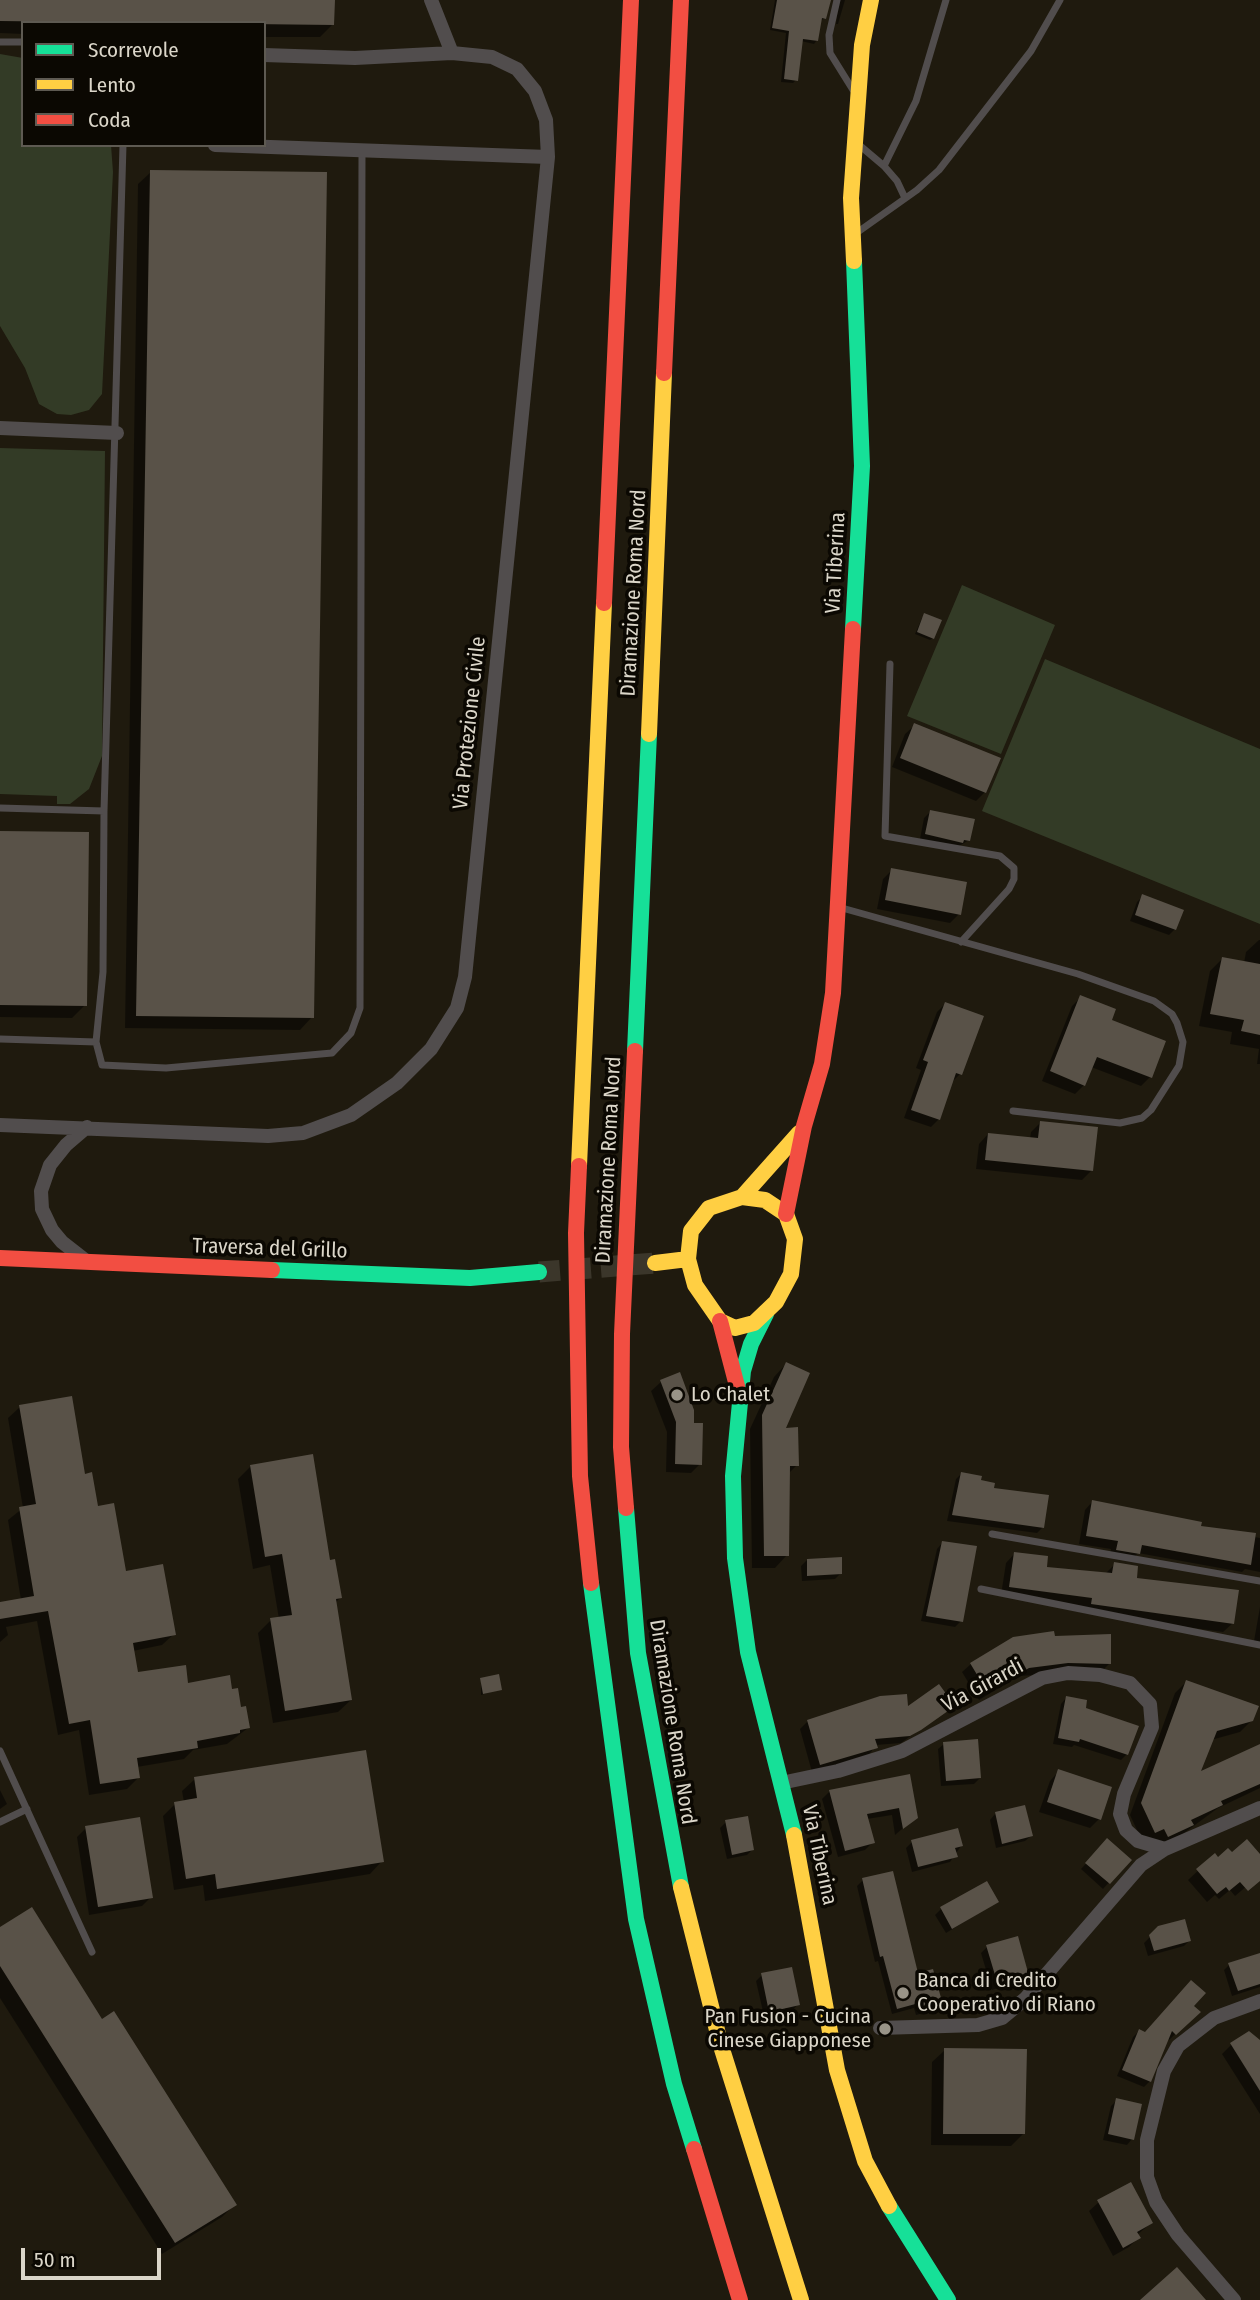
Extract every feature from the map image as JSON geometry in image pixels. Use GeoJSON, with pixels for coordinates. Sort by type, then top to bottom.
{"type":"FeatureCollection","features":[{"type":"Feature","properties":{"kind":"main road","name":"Diramazione Roma Nord"},"geometry":{"type":"LineString","coordinates":[[631,0],[576,1233],[580,1476],[599,1659],[636,1919],[674,2084],[740,2300]]}},
{"type":"Feature","properties":{"kind":"main road","name":"Diramazione Roma Nord"},"geometry":{"type":"LineString","coordinates":[[681,0],[622,1334],[621,1447],[638,1653],[674,1860],[721,2046],[801,2300]]}},
{"type":"Feature","properties":{"kind":"main road","name":"Via Tiberina"},"geometry":{"type":"LineString","coordinates":[[871,0],[858,97],[851,237],[861,383],[862,466],[830,1018],[822,1064],[804,1126],[786,1214],[794,1232],[793,1263],[785,1288],[766,1314],[751,1344],[739,1395],[732,1493],[735,1558],[750,1660],[800,1857],[837,2070],[850,2120],[881,2192],[948,2300]]}},
{"type":"Feature","properties":{"kind":"main road","name":"Via Tiberina"},"geometry":{"type":"LineString","coordinates":[[739,1395],[720,1321],[695,1285],[688,1259],[691,1231],[703,1214],[718,1202],[742,1197],[778,1163],[804,1126]]}},
{"type":"Feature","properties":{"kind":"main road"},"geometry":{"type":"LineString","coordinates":[[742,1197],[765,1200],[786,1214]]}},
{"type":"Feature","properties":{"kind":"main road","name":"Traversa del Grillo"},"geometry":{"type":"LineString","coordinates":[[0,1258],[470,1278],[539,1272]]}},
{"type":"Feature","properties":{"kind":"main road"},"geometry":{"type":"LineString","coordinates":[[655,1263],[688,1259]]}},
{"type":"Feature","properties":{"kind":"main road"},"geometry":{"type":"LineString","coordinates":[[720,1321],[729,1327],[743,1328],[766,1314]]}},
{"type":"Feature","properties":{"kind":"street"},"geometry":{"type":"LineString","coordinates":[[431,0],[452,53]]}},
{"type":"Feature","properties":{"kind":"street","name":"Via Protezione Civile"},"geometry":{"type":"LineString","coordinates":[[0,1125],[268,1136],[314,1130],[351,1115],[397,1083],[431,1049],[453,1015],[465,978],[548,157],[546,120],[536,91],[517,69],[492,57],[452,53],[355,58],[266,55]]}},
{"type":"Feature","properties":{"kind":"street"},"geometry":{"type":"LineString","coordinates":[[257,147],[548,157]]}},
{"type":"Feature","properties":{"kind":"street"},"geometry":{"type":"LineString","coordinates":[[0,428],[117,433]]}},
{"type":"Feature","properties":{"kind":"street"},"geometry":{"type":"LineString","coordinates":[[86,1262],[52,1230],[42,1209],[41,1197],[42,1185],[50,1165],[66,1145],[87,1127]]}},
{"type":"Feature","properties":{"kind":"street"},"geometry":{"type":"LineString","coordinates":[[0,1248],[42,1260]]}},
{"type":"Feature","properties":{"kind":"street","name":"Via Girardi"},"geometry":{"type":"LineString","coordinates":[[781,1783],[838,1771],[902,1751],[1042,1678],[1068,1673],[1100,1675],[1130,1683],[1150,1704],[1152,1727],[1124,1794],[1121,1814],[1126,1830],[1138,1841],[1165,1849]]}},
{"type":"Feature","properties":{"kind":"street"},"geometry":{"type":"LineString","coordinates":[[880,2028],[978,2025],[1009,2014],[1025,1999],[1135,1870],[1165,1849],[1260,1808]]}},
{"type":"Feature","properties":{"kind":"street"},"geometry":{"type":"LineString","coordinates":[[1234,2300],[1186,2244],[1156,2202],[1147,2177],[1147,2140],[1164,2071],[1178,2046],[1214,2018],[1260,2001]]}},
{"type":"Feature","properties":{"kind":"lane"},"geometry":{"type":"LineString","coordinates":[[837,0],[829,35],[830,53],[858,97]]}},
{"type":"Feature","properties":{"kind":"lane"},"geometry":{"type":"LineString","coordinates":[[884,166],[916,101],[946,0]]}},
{"type":"Feature","properties":{"kind":"lane"},"geometry":{"type":"LineString","coordinates":[[851,237],[939,170],[1031,51],[1060,0]]}},
{"type":"Feature","properties":{"kind":"lane"},"geometry":{"type":"LineString","coordinates":[[0,42],[21,42]]}},
{"type":"Feature","properties":{"kind":"lane"},"geometry":{"type":"LineString","coordinates":[[855,142],[884,166],[897,181],[905,198]]}},
{"type":"Feature","properties":{"kind":"lane"},"geometry":{"type":"LineString","coordinates":[[123,147],[117,433],[104,811],[103,972],[96,1042],[102,1065],[153,1068],[332,1053],[351,1033],[360,1008],[362,152]]}},
{"type":"Feature","properties":{"kind":"lane"},"geometry":{"type":"LineString","coordinates":[[890,664],[886,836],[1000,856],[1014,868],[1014,879],[1009,889],[961,942]]}},
{"type":"Feature","properties":{"kind":"lane"},"geometry":{"type":"LineString","coordinates":[[0,808],[104,811]]}},
{"type":"Feature","properties":{"kind":"lane"},"geometry":{"type":"LineString","coordinates":[[838,907],[1078,974],[1154,1001],[1172,1014],[1182,1034],[1183,1051],[1179,1066],[1151,1110],[1142,1118],[1120,1123],[1013,1111]]}},
{"type":"Feature","properties":{"kind":"lane"},"geometry":{"type":"LineString","coordinates":[[0,1039],[96,1042]]}},
{"type":"Feature","properties":{"kind":"lane"},"geometry":{"type":"LineString","coordinates":[[992,1534],[1260,1581]]}},
{"type":"Feature","properties":{"kind":"lane"},"geometry":{"type":"LineString","coordinates":[[981,1589],[1260,1646]]}},
{"type":"Feature","properties":{"kind":"lane"},"geometry":{"type":"LineString","coordinates":[[0,1751],[92,1952]]}},
{"type":"Feature","properties":{"kind":"lane"},"geometry":{"type":"LineString","coordinates":[[0,1822],[27,1809]]}},
{"type":"Feature","properties":{"kind":"green space"},"geometry":{"type":"Polygon","coordinates":[[[0,54],[21,58],[21,147],[111,147],[113,172],[102,394],[89,410],[71,415],[57,414],[39,404],[25,368],[0,326],[0,54]]]}},
{"type":"Feature","properties":{"kind":"green space"},"geometry":{"type":"Polygon","coordinates":[[[0,448],[105,451],[102,756],[89,789],[70,804],[57,804],[57,796],[0,794],[0,448]]]}},
{"type":"Feature","properties":{"kind":"green space"},"geometry":{"type":"Polygon","coordinates":[[[962,585],[1055,625],[1001,754],[907,716],[962,585]]]}},
{"type":"Feature","properties":{"kind":"green space"},"geometry":{"type":"Polygon","coordinates":[[[1045,659],[1260,749],[1260,924],[982,811],[1045,659]]]}},
{"type":"Feature","properties":{"kind":"building"},"geometry":{"type":"Polygon","coordinates":[[[0,0],[335,0],[334,25],[266,24],[266,21],[0,21],[0,0]]]}},
{"type":"Feature","properties":{"kind":"building"},"geometry":{"type":"Polygon","coordinates":[[[777,0],[831,0],[826,19],[822,18],[818,41],[803,39],[798,81],[784,79],[789,31],[772,28],[777,0]]]}},
{"type":"Feature","properties":{"kind":"building"},"geometry":{"type":"Polygon","coordinates":[[[150,170],[327,172],[314,1018],[136,1016],[150,170]]]}},
{"type":"Feature","properties":{"kind":"building"},"geometry":{"type":"Polygon","coordinates":[[[924,613],[942,620],[934,639],[917,632],[924,613]]]}},
{"type":"Feature","properties":{"kind":"building"},"geometry":{"type":"Polygon","coordinates":[[[914,723],[1001,758],[986,793],[900,758],[914,723]]]}},
{"type":"Feature","properties":{"kind":"building"},"geometry":{"type":"Polygon","coordinates":[[[930,810],[975,819],[970,841],[964,840],[963,843],[925,834],[930,810]]]}},
{"type":"Feature","properties":{"kind":"building"},"geometry":{"type":"Polygon","coordinates":[[[0,831],[89,832],[87,1006],[0,1005],[0,831]]]}},
{"type":"Feature","properties":{"kind":"building"},"geometry":{"type":"Polygon","coordinates":[[[891,868],[967,882],[961,915],[885,900],[891,868]]]}},
{"type":"Feature","properties":{"kind":"building"},"geometry":{"type":"Polygon","coordinates":[[[1142,894],[1184,910],[1176,930],[1135,915],[1142,894]]]}},
{"type":"Feature","properties":{"kind":"building"},"geometry":{"type":"Polygon","coordinates":[[[1222,957],[1260,964],[1260,1035],[1241,1031],[1244,1020],[1210,1014],[1222,957]]]}},
{"type":"Feature","properties":{"kind":"building"},"geometry":{"type":"Polygon","coordinates":[[[1080,995],[1116,1009],[1112,1020],[1166,1041],[1152,1078],[1097,1057],[1085,1086],[1050,1071],[1080,995]]]}},
{"type":"Feature","properties":{"kind":"building"},"geometry":{"type":"Polygon","coordinates":[[[945,1002],[984,1016],[962,1075],[956,1073],[940,1120],[911,1110],[928,1062],[923,1060],[945,1002]]]}},
{"type":"Feature","properties":{"kind":"building"},"geometry":{"type":"Polygon","coordinates":[[[1040,1121],[1098,1127],[1093,1171],[985,1160],[988,1133],[1038,1138],[1040,1121]]]}},
{"type":"Feature","properties":{"kind":"building"},"geometry":{"type":"Polygon","coordinates":[[[786,1362],[810,1373],[786,1428],[798,1427],[799,1466],[790,1466],[789,1556],[764,1556],[762,1415],[786,1362]]]}},
{"type":"Feature","properties":{"kind":"building"},"geometry":{"type":"Polygon","coordinates":[[[680,1372],[694,1410],[694,1423],[703,1423],[702,1465],[675,1464],[676,1422],[660,1380],[680,1372]]]}},
{"type":"Feature","properties":{"kind":"building"},"geometry":{"type":"Polygon","coordinates":[[[72,1396],[85,1474],[92,1472],[98,1506],[114,1503],[126,1571],[163,1564],[176,1635],[133,1643],[138,1672],[186,1665],[188,1683],[230,1675],[232,1689],[238,1688],[241,1707],[246,1706],[250,1728],[240,1730],[240,1733],[197,1741],[198,1748],[137,1758],[140,1778],[100,1784],[90,1720],[69,1724],[48,1611],[0,1619],[0,1602],[34,1596],[19,1507],[36,1504],[19,1405],[72,1396]]]}},
{"type":"Feature","properties":{"kind":"building"},"geometry":{"type":"Polygon","coordinates":[[[313,1454],[330,1560],[335,1559],[342,1598],[336,1599],[352,1700],[285,1711],[270,1618],[292,1615],[282,1554],[265,1557],[250,1465],[313,1454]]]}},
{"type":"Feature","properties":{"kind":"building"},"geometry":{"type":"Polygon","coordinates":[[[961,1472],[982,1476],[981,1480],[995,1483],[994,1488],[1049,1495],[1044,1528],[952,1515],[961,1472]]]}},
{"type":"Feature","properties":{"kind":"building"},"geometry":{"type":"Polygon","coordinates":[[[1092,1500],[1202,1522],[1201,1526],[1256,1533],[1251,1565],[1142,1545],[1140,1554],[1116,1550],[1118,1541],[1086,1536],[1092,1500]]]}},
{"type":"Feature","properties":{"kind":"building"},"geometry":{"type":"Polygon","coordinates":[[[942,1541],[977,1546],[963,1622],[926,1616],[942,1541]]]}},
{"type":"Feature","properties":{"kind":"building"},"geometry":{"type":"Polygon","coordinates":[[[1014,1552],[1048,1556],[1047,1567],[1112,1573],[1114,1562],[1138,1566],[1137,1578],[1239,1590],[1234,1624],[1091,1604],[1092,1598],[1009,1587],[1014,1552]]]}},
{"type":"Feature","properties":{"kind":"building"},"geometry":{"type":"Polygon","coordinates":[[[842,1557],[842,1574],[807,1576],[807,1559],[842,1557]]]}},
{"type":"Feature","properties":{"kind":"building"},"geometry":{"type":"Polygon","coordinates":[[[1054,1631],[1055,1636],[1111,1634],[1111,1664],[1068,1663],[1029,1668],[988,1693],[970,1663],[1013,1637],[1054,1631]]]}},
{"type":"Feature","properties":{"kind":"building"},"geometry":{"type":"Polygon","coordinates":[[[499,1674],[502,1690],[483,1694],[480,1678],[499,1674]]]}},
{"type":"Feature","properties":{"kind":"building"},"geometry":{"type":"Polygon","coordinates":[[[1186,1680],[1259,1706],[1253,1721],[1217,1731],[1201,1771],[1260,1744],[1260,1784],[1221,1801],[1223,1805],[1191,1820],[1194,1825],[1168,1837],[1164,1829],[1155,1833],[1141,1803],[1186,1680]]]}},
{"type":"Feature","properties":{"kind":"building"},"geometry":{"type":"Polygon","coordinates":[[[939,1684],[955,1706],[921,1730],[910,1736],[875,1739],[878,1748],[820,1765],[807,1720],[880,1696],[907,1694],[908,1706],[939,1684]]]}},
{"type":"Feature","properties":{"kind":"building"},"geometry":{"type":"Polygon","coordinates":[[[1066,1696],[1087,1700],[1086,1708],[1139,1726],[1128,1755],[1080,1739],[1079,1742],[1058,1738],[1066,1696]]]}},
{"type":"Feature","properties":{"kind":"building"},"geometry":{"type":"Polygon","coordinates":[[[978,1739],[981,1778],[946,1781],[943,1742],[978,1739]]]}},
{"type":"Feature","properties":{"kind":"building"},"geometry":{"type":"Polygon","coordinates":[[[366,1750],[384,1862],[217,1889],[215,1874],[186,1879],[174,1802],[197,1798],[194,1777],[366,1750]]]}},
{"type":"Feature","properties":{"kind":"building"},"geometry":{"type":"Polygon","coordinates":[[[1058,1769],[1112,1787],[1101,1820],[1047,1802],[1058,1769]]]}},
{"type":"Feature","properties":{"kind":"building"},"geometry":{"type":"Polygon","coordinates":[[[910,1774],[918,1818],[903,1829],[899,1808],[867,1814],[875,1843],[845,1851],[829,1790],[910,1774]]]}},
{"type":"Feature","properties":{"kind":"building"},"geometry":{"type":"Polygon","coordinates":[[[1025,1805],[1033,1836],[1002,1844],[995,1812],[1025,1805]]]}},
{"type":"Feature","properties":{"kind":"building"},"geometry":{"type":"Polygon","coordinates":[[[748,1816],[754,1850],[732,1855],[725,1820],[748,1816]]]}},
{"type":"Feature","properties":{"kind":"building"},"geometry":{"type":"Polygon","coordinates":[[[140,1817],[153,1898],[98,1907],[85,1826],[140,1817]]]}},
{"type":"Feature","properties":{"kind":"building"},"geometry":{"type":"Polygon","coordinates":[[[958,1828],[963,1846],[955,1848],[958,1857],[918,1867],[911,1840],[958,1828]]]}},
{"type":"Feature","properties":{"kind":"building"},"geometry":{"type":"Polygon","coordinates":[[[1107,1838],[1132,1860],[1110,1884],[1085,1863],[1107,1838]]]}},
{"type":"Feature","properties":{"kind":"building"},"geometry":{"type":"Polygon","coordinates":[[[1247,1839],[1260,1854],[1260,1881],[1248,1891],[1240,1882],[1229,1891],[1226,1887],[1217,1894],[1196,1869],[1215,1853],[1218,1857],[1228,1848],[1232,1852],[1247,1839]]]}},
{"type":"Feature","properties":{"kind":"building"},"geometry":{"type":"Polygon","coordinates":[[[893,1871],[918,1973],[933,1969],[943,2005],[921,2010],[919,2003],[897,2009],[883,1956],[880,1957],[862,1878],[893,1871]]]}},
{"type":"Feature","properties":{"kind":"building"},"geometry":{"type":"Polygon","coordinates":[[[987,1881],[999,1902],[952,1929],[940,1907],[987,1881]]]}},
{"type":"Feature","properties":{"kind":"building"},"geometry":{"type":"Polygon","coordinates":[[[32,1907],[102,2019],[114,2011],[237,2205],[175,2243],[0,1966],[0,1927],[32,1907]]]}},
{"type":"Feature","properties":{"kind":"building"},"geometry":{"type":"Polygon","coordinates":[[[1185,1919],[1191,1941],[1154,1951],[1149,1935],[1158,1926],[1185,1919]]]}},
{"type":"Feature","properties":{"kind":"building"},"geometry":{"type":"Polygon","coordinates":[[[1018,1936],[1029,1976],[998,1985],[986,1945],[1018,1936]]]}},
{"type":"Feature","properties":{"kind":"building"},"geometry":{"type":"Polygon","coordinates":[[[1260,1953],[1260,1984],[1238,1991],[1228,1963],[1260,1953]]]}},
{"type":"Feature","properties":{"kind":"building"},"geometry":{"type":"Polygon","coordinates":[[[792,1967],[800,2005],[769,2012],[761,1973],[792,1967]]]}},
{"type":"Feature","properties":{"kind":"building"},"geometry":{"type":"Polygon","coordinates":[[[1191,1980],[1206,1993],[1194,2006],[1201,2012],[1176,2035],[1172,2031],[1151,2082],[1122,2070],[1139,2029],[1145,2032],[1191,1980]]]}},
{"type":"Feature","properties":{"kind":"building"},"geometry":{"type":"Polygon","coordinates":[[[1249,2031],[1260,2040],[1260,2091],[1230,2043],[1249,2031]]]}},
{"type":"Feature","properties":{"kind":"building"},"geometry":{"type":"Polygon","coordinates":[[[944,2048],[1027,2049],[1025,2134],[943,2134],[944,2048]]]}},
{"type":"Feature","properties":{"kind":"building"},"geometry":{"type":"Polygon","coordinates":[[[1116,2098],[1142,2104],[1134,2140],[1108,2134],[1116,2098]]]}},
{"type":"Feature","properties":{"kind":"building"},"geometry":{"type":"Polygon","coordinates":[[[1131,2182],[1153,2223],[1137,2232],[1141,2238],[1123,2248],[1097,2200],[1131,2182]]]}},
{"type":"Feature","properties":{"kind":"building"},"geometry":{"type":"Polygon","coordinates":[[[1177,2267],[1206,2300],[1140,2300],[1177,2267]]]}},
{"type":"Feature","properties":{"kind":"tunnel"},"geometry":{"type":"LineString","coordinates":[[539,1272],[655,1263]]}},
{"type":"Feature","properties":{"kind":"traffic: fast"},"geometry":{"type":"LineString","coordinates":[[853,629],[862,466],[854,261]]}},
{"type":"Feature","properties":{"kind":"traffic: fast"},"geometry":{"type":"LineString","coordinates":[[635,1051],[649,734]]}},
{"type":"Feature","properties":{"kind":"traffic: fast"},"geometry":{"type":"LineString","coordinates":[[272,1270],[470,1278],[539,1272]]}},
{"type":"Feature","properties":{"kind":"traffic: fast"},"geometry":{"type":"LineString","coordinates":[[766,1314],[751,1344],[743,1371],[733,1476],[735,1558],[748,1652],[794,1835]]}},
{"type":"Feature","properties":{"kind":"traffic: fast"},"geometry":{"type":"LineString","coordinates":[[626,1508],[638,1653],[681,1887]]}},
{"type":"Feature","properties":{"kind":"traffic: fast"},"geometry":{"type":"LineString","coordinates":[[591,1583],[636,1919],[674,2084],[694,2149]]}},
{"type":"Feature","properties":{"kind":"traffic: fast"},"geometry":{"type":"LineString","coordinates":[[889,2206],[948,2300]]}},
{"type":"Feature","properties":{"kind":"traffic: slow"},"geometry":{"type":"LineString","coordinates":[[854,261],[851,198],[862,45],[871,0]]}},
{"type":"Feature","properties":{"kind":"traffic: slow"},"geometry":{"type":"LineString","coordinates":[[649,734],[664,373]]}},
{"type":"Feature","properties":{"kind":"traffic: slow"},"geometry":{"type":"LineString","coordinates":[[579,1166],[604,603]]}},
{"type":"Feature","properties":{"kind":"traffic: slow"},"geometry":{"type":"LineString","coordinates":[[742,1197],[765,1200],[786,1214],[795,1239],[791,1274],[776,1302],[754,1323],[735,1328],[720,1321],[695,1285],[688,1259],[691,1231],[709,1208],[742,1197],[799,1133]]}},
{"type":"Feature","properties":{"kind":"traffic: slow"},"geometry":{"type":"LineString","coordinates":[[655,1263],[688,1259]]}},
{"type":"Feature","properties":{"kind":"traffic: slow"},"geometry":{"type":"LineString","coordinates":[[794,1835],[837,2070],[865,2161],[889,2206]]}},
{"type":"Feature","properties":{"kind":"traffic: slow"},"geometry":{"type":"LineString","coordinates":[[681,1887],[721,2046],[801,2300]]}},
{"type":"Feature","properties":{"kind":"traffic: jam"},"geometry":{"type":"LineString","coordinates":[[604,603],[631,0]]}},
{"type":"Feature","properties":{"kind":"traffic: jam"},"geometry":{"type":"LineString","coordinates":[[664,373],[681,0]]}},
{"type":"Feature","properties":{"kind":"traffic: jam"},"geometry":{"type":"LineString","coordinates":[[786,1214],[804,1126],[822,1064],[833,993],[853,629]]}},
{"type":"Feature","properties":{"kind":"traffic: jam"},"geometry":{"type":"LineString","coordinates":[[626,1508],[621,1447],[622,1334],[635,1051]]}},
{"type":"Feature","properties":{"kind":"traffic: jam"},"geometry":{"type":"LineString","coordinates":[[579,1166],[576,1233],[580,1476],[591,1583]]}},
{"type":"Feature","properties":{"kind":"traffic: jam"},"geometry":{"type":"LineString","coordinates":[[0,1258],[272,1270]]}},
{"type":"Feature","properties":{"kind":"traffic: jam"},"geometry":{"type":"LineString","coordinates":[[720,1321],[737,1386]]}},
{"type":"Feature","properties":{"kind":"traffic: jam"},"geometry":{"type":"LineString","coordinates":[[694,2149],[740,2300]]}},
{"type":"Feature","properties":{"kind":"place","name":"Lo Chalet"},"geometry":{"type":"Point","coordinates":[677,1395]}},
{"type":"Feature","properties":{"kind":"place","name":"Banca di Credito Cooperativo di Riano"},"geometry":{"type":"Point","coordinates":[903,1993]}},
{"type":"Feature","properties":{"kind":"place","name":"Pan Fusion - Cucina Cinese Giapponese"},"geometry":{"type":"Point","coordinates":[885,2029]}}]}
